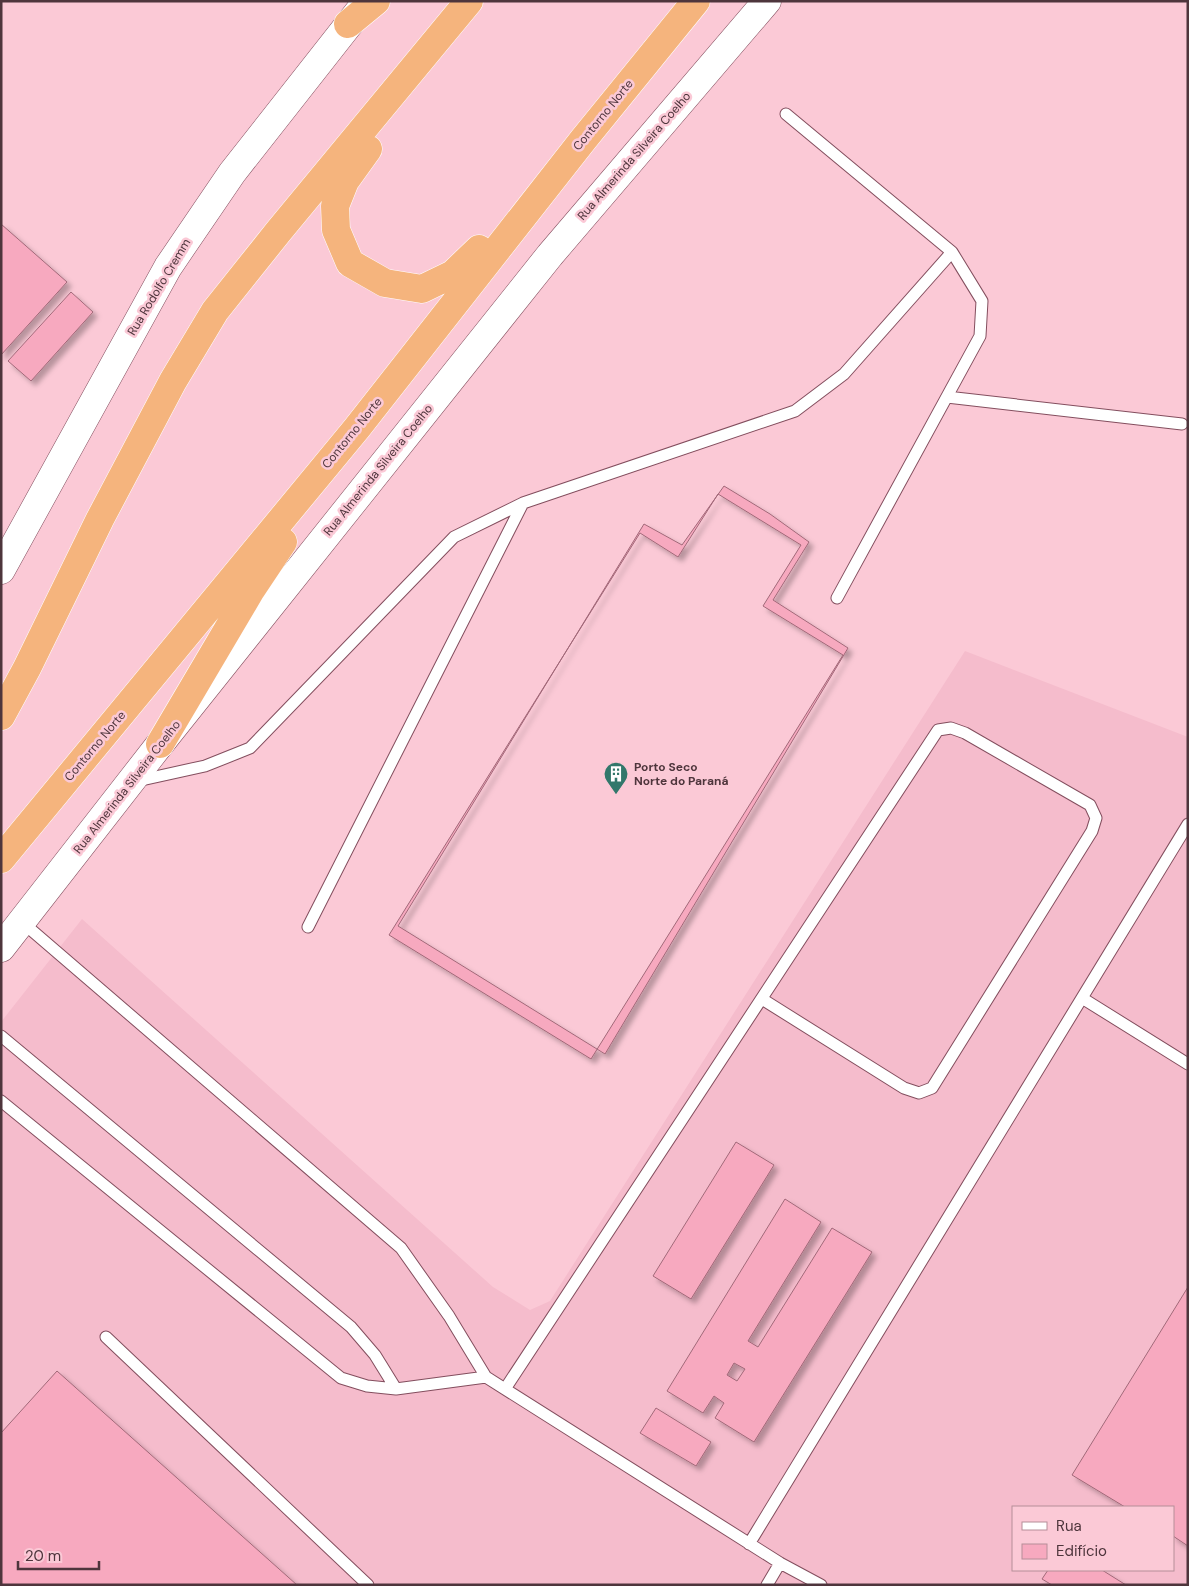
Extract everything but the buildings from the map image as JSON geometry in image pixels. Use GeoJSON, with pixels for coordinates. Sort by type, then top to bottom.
{"type":"FeatureCollection","features":[{"type":"Feature","properties":{"kind":"highway"},"geometry":{"type":"LineString","coordinates":[[348,24],[376,1]]}},
{"type":"Feature","properties":{"kind":"highway"},"geometry":{"type":"LineString","coordinates":[[1,716],[27,668],[100,519],[173,381],[215,311],[469,1]]}},
{"type":"Feature","properties":{"kind":"highway"},"geometry":{"type":"LineString","coordinates":[[478,1],[345,181],[335,206],[336,230],[350,263],[385,283],[422,289],[454,274],[484,244],[538,183],[583,140]]}},
{"type":"Feature","properties":{"kind":"highway","name":"Contorno Norte"},"geometry":{"type":"LineString","coordinates":[[1,859],[357,428],[583,140],[696,1]]}},
{"type":"Feature","properties":{"kind":"highway"},"geometry":{"type":"LineString","coordinates":[[160,744],[251,590],[357,428]]}},
{"type":"Feature","properties":{"kind":"street","name":"Rua Rodolfo Cremm"},"geometry":{"type":"LineString","coordinates":[[1,570],[168,267],[232,173],[367,1]]}},
{"type":"Feature","properties":{"kind":"street","name":"Rua Almerinda Silveira Coelho"},"geometry":{"type":"LineString","coordinates":[[1,948],[160,744],[550,254],[767,1]]}},
{"type":"Feature","properties":{"kind":"lane"},"geometry":{"type":"LineString","coordinates":[[786,114],[952,252],[982,301],[980,336],[837,598]]}},
{"type":"Feature","properties":{"kind":"lane"},"geometry":{"type":"LineString","coordinates":[[131,782],[205,766],[250,748],[454,537],[523,503],[795,411],[844,374],[952,252]]}},
{"type":"Feature","properties":{"kind":"lane"},"geometry":{"type":"LineString","coordinates":[[947,397],[1182,424]]}},
{"type":"Feature","properties":{"kind":"lane"},"geometry":{"type":"LineString","coordinates":[[308,927],[523,503]]}},
{"type":"Feature","properties":{"kind":"lane"},"geometry":{"type":"LineString","coordinates":[[505,1389],[938,730],[951,728],[965,733],[1090,805],[1096,818],[1092,831],[932,1088],[918,1093],[904,1088],[762,999]]}},
{"type":"Feature","properties":{"kind":"lane"},"geometry":{"type":"LineString","coordinates":[[749,1544],[1188,824]]}},
{"type":"Feature","properties":{"kind":"lane"},"geometry":{"type":"LineString","coordinates":[[22,922],[401,1248],[449,1316],[486,1377],[749,1544],[820,1585]]}},
{"type":"Feature","properties":{"kind":"lane"},"geometry":{"type":"LineString","coordinates":[[1082,998],[1188,1064]]}},
{"type":"Feature","properties":{"kind":"lane"},"geometry":{"type":"LineString","coordinates":[[1,1036],[352,1327],[375,1355],[396,1389]]}},
{"type":"Feature","properties":{"kind":"lane"},"geometry":{"type":"LineString","coordinates":[[1,1100],[341,1378],[367,1386],[396,1389],[486,1377]]}},
{"type":"Feature","properties":{"kind":"lane"},"geometry":{"type":"LineString","coordinates":[[106,1337],[368,1585]]}},
{"type":"Feature","properties":{"kind":"lane"},"geometry":{"type":"LineString","coordinates":[[767,1585],[780,1563]]}},
{"type":"Feature","properties":{"kind":"shaded area"},"geometry":{"type":"Polygon","coordinates":[[[965,651],[1188,737],[1188,1585],[1,1585],[1,1022],[82,919],[493,1287],[530,1310],[550,1301],[965,651]]]}},
{"type":"Feature","properties":{"kind":"place","name":"Porto Seco Norte do Paraná"},"geometry":{"type":"Point","coordinates":[616,795]}}]}
